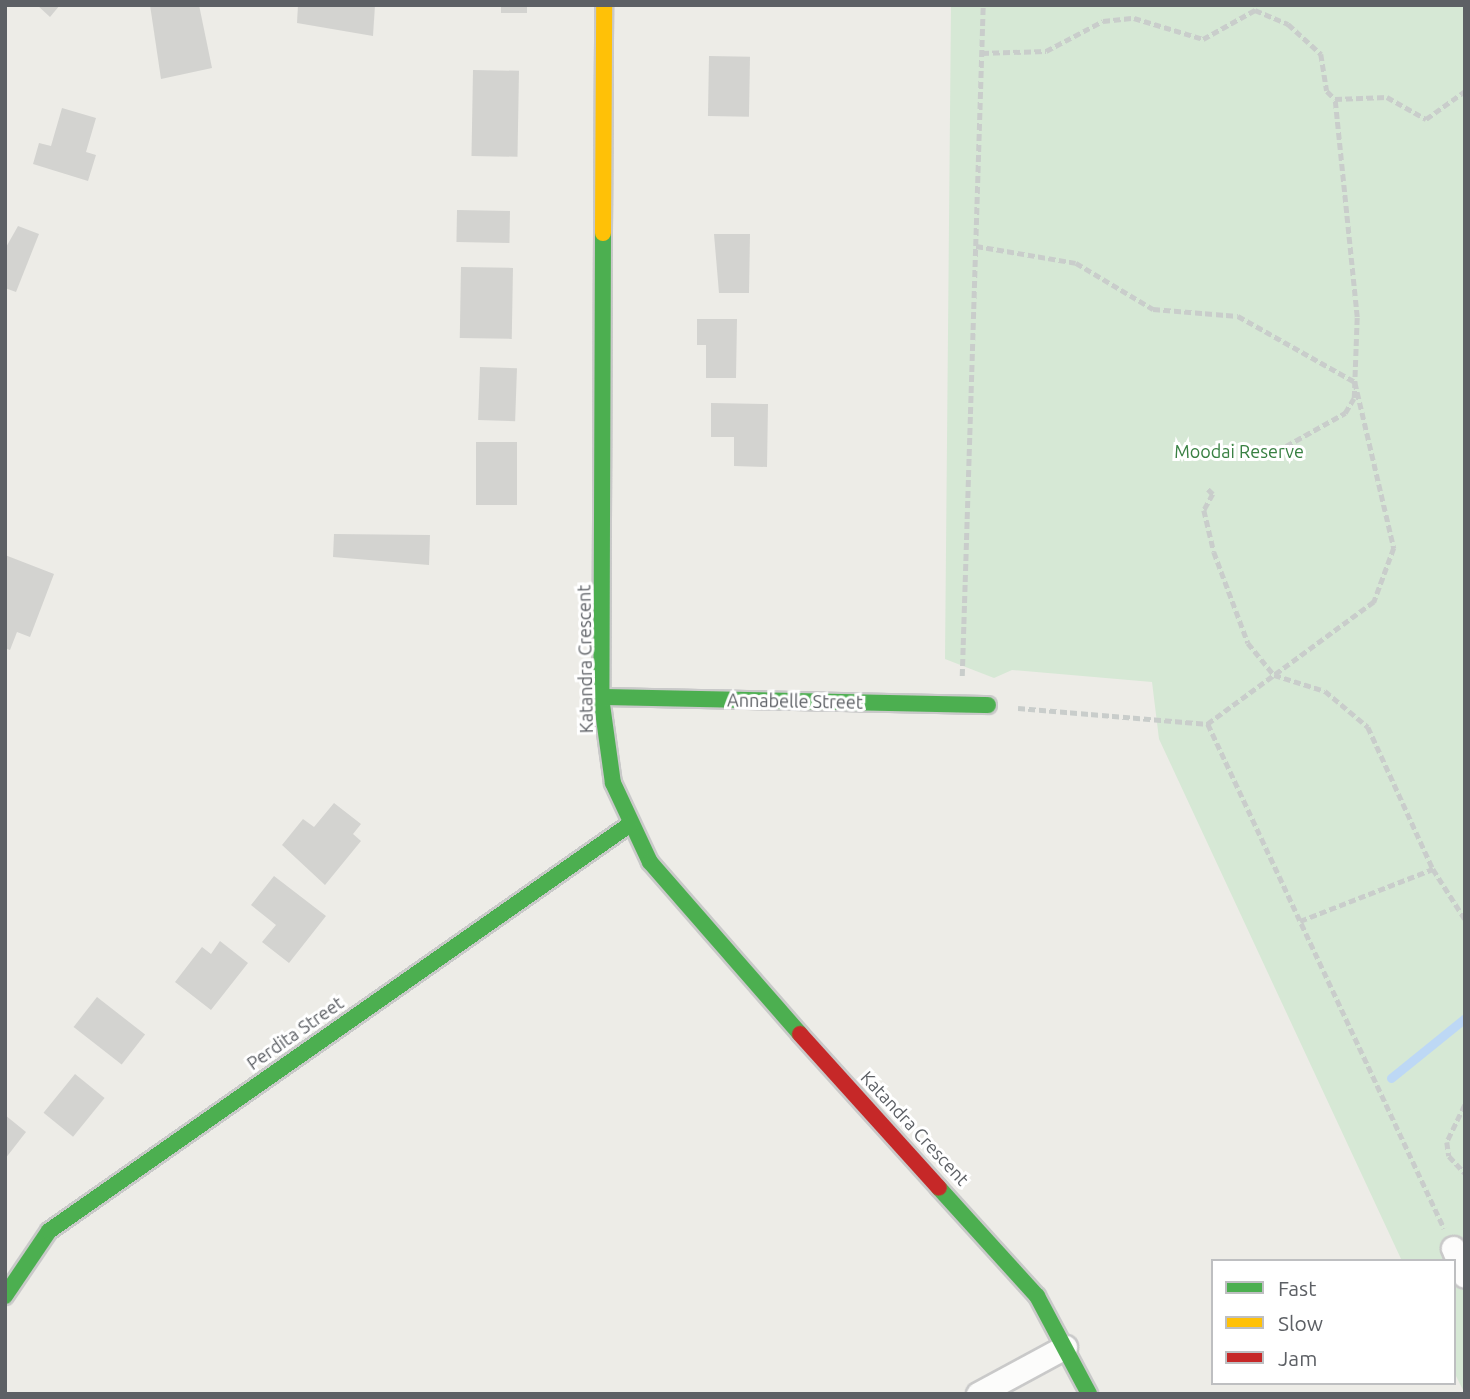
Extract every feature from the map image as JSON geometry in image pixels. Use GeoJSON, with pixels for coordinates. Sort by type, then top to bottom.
{"type":"FeatureCollection","features":[{"type":"Feature","properties":{"kind":"street","name":"Katandra Crescent"},"geometry":{"type":"LineString","coordinates":[[604,5],[601,697],[613,783],[629,825],[682,903],[1003,1252],[1037,1296],[1089,1394]]}},
{"type":"Feature","properties":{"kind":"street","name":"Annabelle Street"},"geometry":{"type":"LineString","coordinates":[[601,697],[988,705]]}},
{"type":"Feature","properties":{"kind":"street","name":"Perdita Street"},"geometry":{"type":"LineString","coordinates":[[5,1296],[49,1231],[629,825]]}},
{"type":"Feature","properties":{"kind":"street"},"geometry":{"type":"LineString","coordinates":[[1453,1248],[1465,1276]]}},
{"type":"Feature","properties":{"kind":"street"},"geometry":{"type":"LineString","coordinates":[[978,1394],[1065,1347]]}},
{"type":"Feature","properties":{"kind":"path"},"geometry":{"type":"LineString","coordinates":[[961,705],[983,5]]}},
{"type":"Feature","properties":{"kind":"path"},"geometry":{"type":"LineString","coordinates":[[982,53],[1046,51],[1103,21],[1134,19],[1203,39],[1255,10],[1288,24],[1321,54],[1327,91],[1335,99],[1357,317],[1355,382],[1394,548],[1374,603],[1208,724],[988,705]]}},
{"type":"Feature","properties":{"kind":"path"},"geometry":{"type":"LineString","coordinates":[[1335,99],[1387,97],[1426,119],[1465,91]]}},
{"type":"Feature","properties":{"kind":"path"},"geometry":{"type":"LineString","coordinates":[[976,246],[1076,263],[1153,309],[1238,317],[1355,382]]}},
{"type":"Feature","properties":{"kind":"path"},"geometry":{"type":"LineString","coordinates":[[1286,446],[1345,413],[1355,382]]}},
{"type":"Feature","properties":{"kind":"path"},"geometry":{"type":"LineString","coordinates":[[1208,489],[1213,494],[1204,510],[1213,552],[1248,643],[1274,675],[1325,691],[1368,727],[1433,869],[1465,919]]}},
{"type":"Feature","properties":{"kind":"path"},"geometry":{"type":"LineString","coordinates":[[1208,724],[1453,1248]]}},
{"type":"Feature","properties":{"kind":"path"},"geometry":{"type":"LineString","coordinates":[[1300,921],[1433,869]]}},
{"type":"Feature","properties":{"kind":"path"},"geometry":{"type":"LineString","coordinates":[[1465,1104],[1447,1142],[1450,1156],[1465,1173]]}},
{"type":"Feature","properties":{"kind":"green space","name":"Moodai Reserve"},"geometry":{"type":"Polygon","coordinates":[[[951,5],[1465,5],[1465,1394],[1456,1376],[1456,1259],[1401,1259],[1159,739],[1152,682],[1012,670],[994,678],[945,659],[951,5]]]}},
{"type":"Feature","properties":{"kind":"building"},"geometry":{"type":"Polygon","coordinates":[[[37,5],[60,5],[50,17],[37,5]]]}},
{"type":"Feature","properties":{"kind":"building"},"geometry":{"type":"Polygon","coordinates":[[[150,5],[199,5],[212,68],[161,79],[150,5]]]}},
{"type":"Feature","properties":{"kind":"building"},"geometry":{"type":"Polygon","coordinates":[[[298,5],[375,5],[373,36],[297,23],[298,5]]]}},
{"type":"Feature","properties":{"kind":"building"},"geometry":{"type":"Polygon","coordinates":[[[501,5],[527,5],[527,13],[501,13],[501,5]]]}},
{"type":"Feature","properties":{"kind":"building"},"geometry":{"type":"Polygon","coordinates":[[[709,56],[750,57],[749,117],[708,116],[709,56]]]}},
{"type":"Feature","properties":{"kind":"building"},"geometry":{"type":"Polygon","coordinates":[[[473,70],[519,71],[517,157],[471,156],[473,70]]]}},
{"type":"Feature","properties":{"kind":"building"},"geometry":{"type":"Polygon","coordinates":[[[62,108],[96,118],[86,152],[96,155],[88,181],[33,164],[39,143],[51,146],[62,108]]]}},
{"type":"Feature","properties":{"kind":"building"},"geometry":{"type":"Polygon","coordinates":[[[457,210],[510,211],[509,243],[456,242],[457,210]]]}},
{"type":"Feature","properties":{"kind":"building"},"geometry":{"type":"Polygon","coordinates":[[[18,226],[39,234],[16,292],[5,288],[5,249],[18,226]]]}},
{"type":"Feature","properties":{"kind":"building"},"geometry":{"type":"Polygon","coordinates":[[[714,234],[750,234],[749,293],[719,293],[714,234]]]}},
{"type":"Feature","properties":{"kind":"building"},"geometry":{"type":"Polygon","coordinates":[[[461,267],[513,268],[512,339],[460,338],[461,267]]]}},
{"type":"Feature","properties":{"kind":"building"},"geometry":{"type":"Polygon","coordinates":[[[697,319],[737,319],[736,378],[706,378],[706,345],[697,345],[697,319]]]}},
{"type":"Feature","properties":{"kind":"building"},"geometry":{"type":"Polygon","coordinates":[[[480,367],[517,368],[515,421],[478,420],[480,367]]]}},
{"type":"Feature","properties":{"kind":"building"},"geometry":{"type":"Polygon","coordinates":[[[711,403],[768,404],[767,467],[734,466],[734,437],[711,437],[711,403]]]}},
{"type":"Feature","properties":{"kind":"building"},"geometry":{"type":"Polygon","coordinates":[[[476,442],[517,442],[517,505],[476,505],[476,442]]]}},
{"type":"Feature","properties":{"kind":"building"},"geometry":{"type":"Polygon","coordinates":[[[334,534],[430,535],[429,565],[333,557],[334,534]]]}},
{"type":"Feature","properties":{"kind":"building"},"geometry":{"type":"Polygon","coordinates":[[[5,555],[54,574],[30,637],[17,632],[10,650],[5,648],[5,555]]]}},
{"type":"Feature","properties":{"kind":"building"},"geometry":{"type":"Polygon","coordinates":[[[334,803],[361,824],[353,834],[361,841],[325,885],[282,845],[303,819],[314,827],[334,803]]]}},
{"type":"Feature","properties":{"kind":"building"},"geometry":{"type":"Polygon","coordinates":[[[274,876],[326,916],[289,963],[262,942],[276,925],[251,905],[274,876]]]}},
{"type":"Feature","properties":{"kind":"building"},"geometry":{"type":"Polygon","coordinates":[[[220,941],[248,963],[211,1010],[175,982],[202,947],[211,954],[220,941]]]}},
{"type":"Feature","properties":{"kind":"building"},"geometry":{"type":"Polygon","coordinates":[[[97,997],[145,1035],[122,1064],[74,1027],[97,997]]]}},
{"type":"Feature","properties":{"kind":"building"},"geometry":{"type":"Polygon","coordinates":[[[75,1074],[105,1098],[73,1137],[44,1113],[75,1074]]]}},
{"type":"Feature","properties":{"kind":"building"},"geometry":{"type":"Polygon","coordinates":[[[5,1115],[26,1132],[5,1159],[5,1115]]]}},
{"type":"Feature","properties":{"kind":"waterway"},"geometry":{"type":"LineString","coordinates":[[1391,1078],[1465,1018]]}},
{"type":"Feature","properties":{"kind":"traffic: fast"},"geometry":{"type":"LineString","coordinates":[[603,233],[601,697],[613,783],[650,862],[800,1034]]}},
{"type":"Feature","properties":{"kind":"traffic: fast"},"geometry":{"type":"LineString","coordinates":[[601,697],[988,705]]}},
{"type":"Feature","properties":{"kind":"traffic: fast"},"geometry":{"type":"LineString","coordinates":[[5,1296],[49,1231],[629,825]]}},
{"type":"Feature","properties":{"kind":"traffic: fast"},"geometry":{"type":"LineString","coordinates":[[939,1188],[1037,1296],[1089,1394]]}},
{"type":"Feature","properties":{"kind":"traffic: slow"},"geometry":{"type":"LineString","coordinates":[[603,233],[604,5]]}},
{"type":"Feature","properties":{"kind":"traffic: jam"},"geometry":{"type":"LineString","coordinates":[[800,1034],[939,1188]]}}]}
